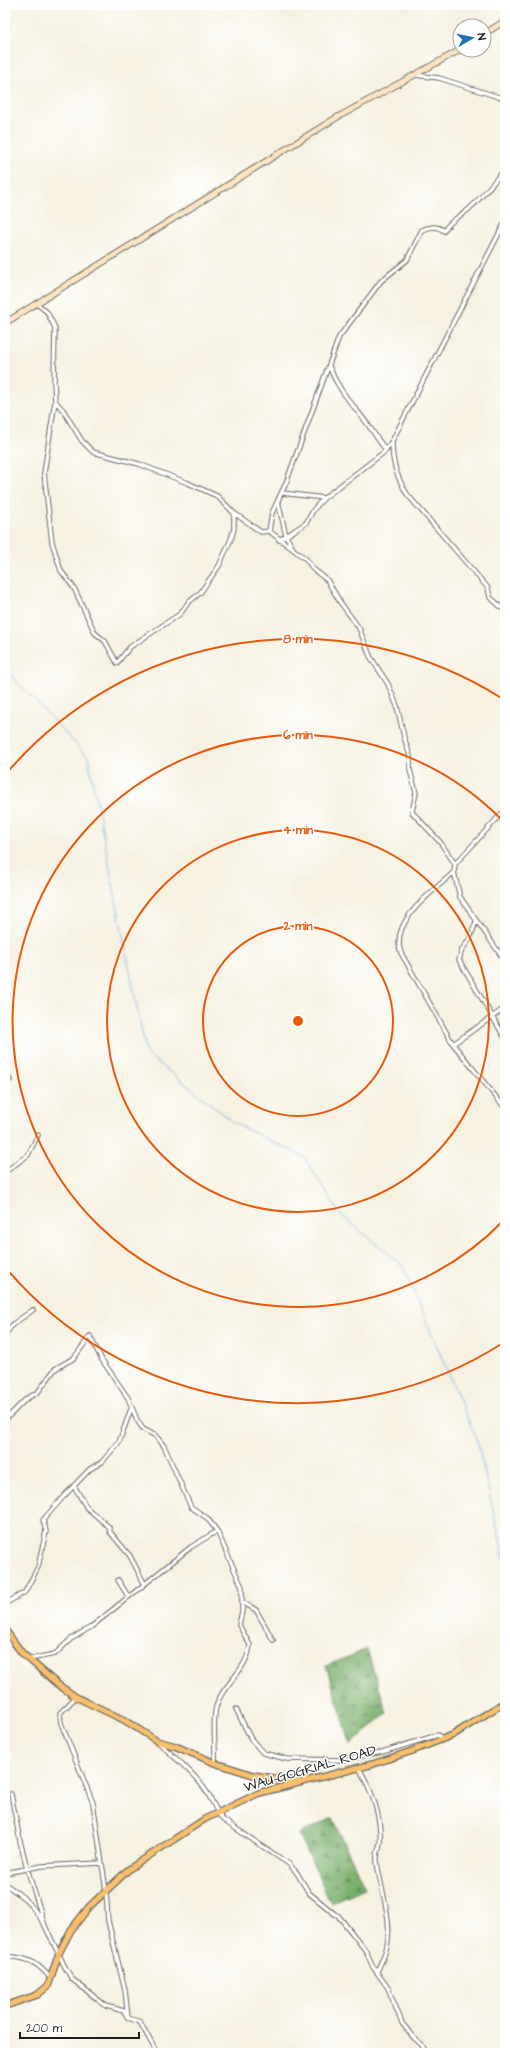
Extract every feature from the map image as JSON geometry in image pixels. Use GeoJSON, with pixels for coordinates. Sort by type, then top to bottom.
{"type":"FeatureCollection","features":[{"type":"Feature","properties":{"kind":"main road"},"geometry":{"type":"LineString","coordinates":[[5,1630],[16,1645],[57,1684],[76,1697],[124,1720],[157,1741],[175,1746],[215,1763],[253,1775],[302,1782]]}},
{"type":"Feature","properties":{"kind":"main road","name":"WAU-GOGRIAL ROAD"},"geometry":{"type":"LineString","coordinates":[[5,2006],[37,1995],[48,1986],[52,1979],[59,1953],[71,1930],[89,1907],[128,1869],[217,1812],[259,1793],[359,1768],[407,1753],[464,1729],[505,1702]]}},
{"type":"Feature","properties":{"kind":"street"},"geometry":{"type":"LineString","coordinates":[[492,29],[505,21]]}},
{"type":"Feature","properties":{"kind":"street"},"geometry":{"type":"LineString","coordinates":[[5,323],[336,118],[452,54]]}},
{"type":"Feature","properties":{"kind":"street"},"geometry":{"type":"LineString","coordinates":[[414,75],[439,78],[505,99]]}},
{"type":"Feature","properties":{"kind":"street"},"geometry":{"type":"LineString","coordinates":[[269,531],[272,513],[282,493],[339,336],[381,281],[407,260],[422,230],[430,227],[439,227],[444,231],[451,221],[468,210],[479,199],[505,169]]}},
{"type":"Feature","properties":{"kind":"street"},"geometry":{"type":"LineString","coordinates":[[279,540],[306,523],[314,509],[324,498],[386,450],[505,222]]}},
{"type":"Feature","properties":{"kind":"street"},"geometry":{"type":"LineString","coordinates":[[36,303],[47,312],[56,328],[54,382],[55,401],[44,473],[52,542],[61,571],[74,588],[95,633],[104,641],[117,663],[134,644],[144,639],[180,614],[188,603],[200,593],[219,566],[231,539],[234,530],[234,513]]}},
{"type":"Feature","properties":{"kind":"street"},"geometry":{"type":"LineString","coordinates":[[329,366],[333,377],[349,403],[371,428],[386,450]]}},
{"type":"Feature","properties":{"kind":"street"},"geometry":{"type":"LineString","coordinates":[[55,401],[82,441],[93,452],[139,464],[217,496],[234,513],[261,532],[269,531],[295,551],[327,580],[340,602],[359,628],[370,656],[385,678],[397,706],[404,736],[408,746],[410,770],[416,793],[412,812],[440,842],[455,864]]}},
{"type":"Feature","properties":{"kind":"street"},"geometry":{"type":"LineString","coordinates":[[392,441],[393,464],[398,479],[408,494],[488,588],[490,598],[505,611]]}},
{"type":"Feature","properties":{"kind":"street"},"geometry":{"type":"LineString","coordinates":[[282,493],[324,498]]}},
{"type":"Feature","properties":{"kind":"street"},"geometry":{"type":"LineString","coordinates":[[278,502],[286,536],[295,551]]}},
{"type":"Feature","properties":{"kind":"street"},"geometry":{"type":"LineString","coordinates":[[505,810],[455,864],[454,872],[460,897],[476,922],[505,961]]}},
{"type":"Feature","properties":{"kind":"street"},"geometry":{"type":"LineString","coordinates":[[454,872],[414,910],[400,931],[398,938],[401,952],[453,1044],[505,1108]]}},
{"type":"Feature","properties":{"kind":"street"},"geometry":{"type":"LineString","coordinates":[[476,922],[470,938],[462,950],[459,960],[505,1038]]}},
{"type":"Feature","properties":{"kind":"street"},"geometry":{"type":"LineString","coordinates":[[453,1044],[505,1008]]}},
{"type":"Feature","properties":{"kind":"street"},"geometry":{"type":"LineString","coordinates":[[5,1073],[10,1080]]}},
{"type":"Feature","properties":{"kind":"street"},"geometry":{"type":"LineString","coordinates":[[5,1172],[28,1155],[38,1135]]}},
{"type":"Feature","properties":{"kind":"street"},"geometry":{"type":"LineString","coordinates":[[5,1335],[13,1324],[33,1310]]}},
{"type":"Feature","properties":{"kind":"street"},"geometry":{"type":"LineString","coordinates":[[5,1420],[26,1399],[38,1392],[55,1369],[74,1358],[90,1336],[102,1360],[128,1398],[131,1409],[143,1428],[156,1436],[164,1446],[191,1507],[207,1518],[217,1532],[242,1588],[239,1625],[250,1645],[242,1669],[220,1698],[216,1707],[215,1763]]}},
{"type":"Feature","properties":{"kind":"street"},"geometry":{"type":"LineString","coordinates":[[5,1604],[25,1592],[40,1559],[46,1531],[43,1520],[90,1469],[102,1462],[119,1442],[131,1409]]}},
{"type":"Feature","properties":{"kind":"street"},"geometry":{"type":"LineString","coordinates":[[74,1486],[87,1508],[108,1527],[110,1532],[130,1556],[144,1584]]}},
{"type":"Feature","properties":{"kind":"street"},"geometry":{"type":"LineString","coordinates":[[30,1659],[55,1654],[71,1639],[92,1627],[128,1596],[191,1547],[217,1532]]}},
{"type":"Feature","properties":{"kind":"street"},"geometry":{"type":"LineString","coordinates":[[118,1580],[128,1596]]}},
{"type":"Feature","properties":{"kind":"street"},"geometry":{"type":"LineString","coordinates":[[242,1602],[256,1610],[273,1640]]}},
{"type":"Feature","properties":{"kind":"street"},"geometry":{"type":"LineString","coordinates":[[76,1697],[60,1713],[62,1723],[93,1804],[106,1891],[108,1921],[125,1990],[128,2018]]}},
{"type":"Feature","properties":{"kind":"street"},"geometry":{"type":"LineString","coordinates":[[236,1709],[251,1738],[263,1753],[287,1759],[344,1760],[382,1752],[438,1735],[443,1739]]}},
{"type":"Feature","properties":{"kind":"street"},"geometry":{"type":"LineString","coordinates":[[157,1741],[188,1770],[205,1789],[217,1812],[224,1820],[246,1833],[263,1848],[293,1868],[309,1892],[344,1922],[366,1952],[388,1988],[402,2023],[413,2037],[422,2045],[426,2053]]}},
{"type":"Feature","properties":{"kind":"street"},"geometry":{"type":"LineString","coordinates":[[359,1768],[372,1794],[379,1815],[380,1843],[377,1860],[388,1922],[388,1936],[386,1948],[377,1972]]}},
{"type":"Feature","properties":{"kind":"street"},"geometry":{"type":"LineString","coordinates":[[11,1794],[20,1841],[45,1926]]}},
{"type":"Feature","properties":{"kind":"street"},"geometry":{"type":"LineString","coordinates":[[5,1873],[27,1868],[102,1863]]}},
{"type":"Feature","properties":{"kind":"street"},"geometry":{"type":"LineString","coordinates":[[5,1884],[24,1896],[33,1906],[59,1953],[64,1967],[72,1979],[106,2006],[124,2011],[128,2018],[140,2022],[157,2053]]}},
{"type":"Feature","properties":{"kind":"street"},"geometry":{"type":"LineString","coordinates":[[5,1956],[31,1960],[41,1967],[52,1979]]}},
{"type":"Feature","properties":{"kind":"green space"},"geometry":{"type":"Polygon","coordinates":[[[367,1649],[387,1713],[351,1745],[326,1666],[367,1649]]]}},
{"type":"Feature","properties":{"kind":"green space"},"geometry":{"type":"Polygon","coordinates":[[[333,1818],[365,1888],[331,1903],[299,1834],[333,1818]]]}},
{"type":"Feature","properties":{"kind":"waterway"},"geometry":{"type":"LineString","coordinates":[[5,669],[88,757],[146,1053],[236,1124],[304,1157],[340,1214],[402,1265],[477,1440],[505,1562]]}}]}
